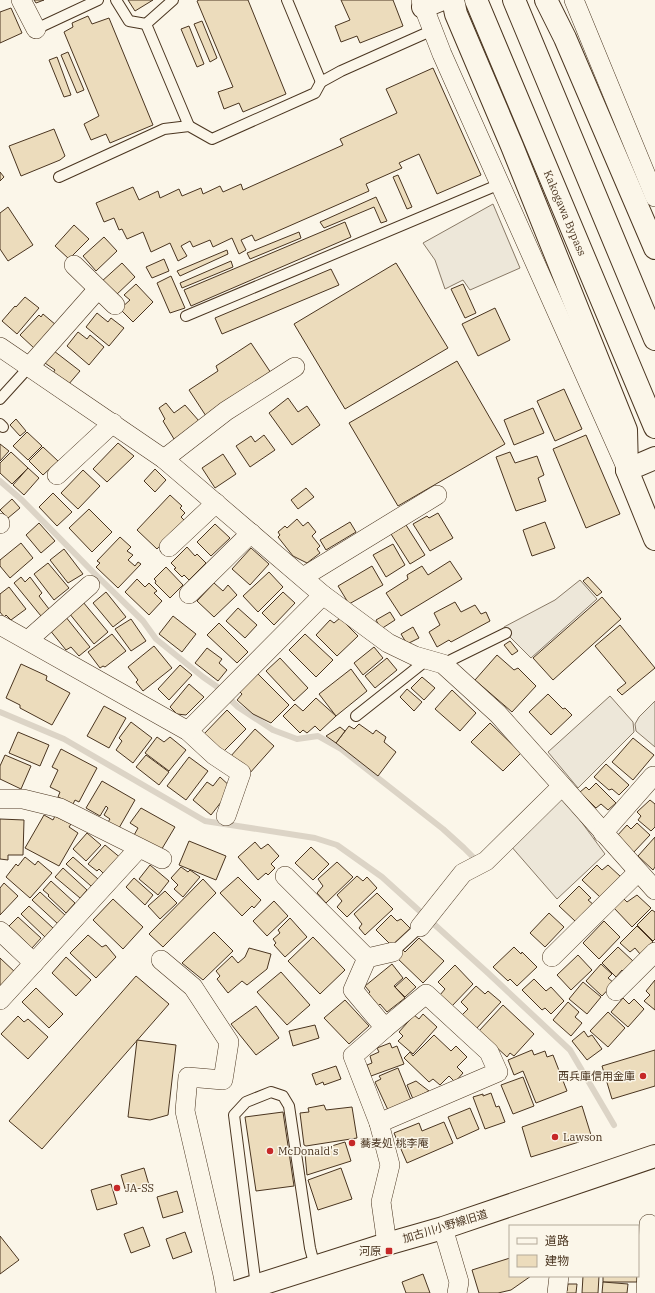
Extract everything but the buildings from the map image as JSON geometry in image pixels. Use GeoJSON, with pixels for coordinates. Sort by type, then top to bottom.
{"type":"FeatureCollection","features":[{"type":"Feature","properties":{"kind":"main road","name":"Kakogawa Bypass"},"geometry":{"type":"LineString","coordinates":[[476,0],[655,427]]}},
{"type":"Feature","properties":{"kind":"main road"},"geometry":{"type":"LineString","coordinates":[[514,0],[655,339]]}},
{"type":"Feature","properties":{"kind":"main road"},"geometry":{"type":"LineString","coordinates":[[546,0],[565,38],[655,248]]}},
{"type":"Feature","properties":{"kind":"main road"},"geometry":{"type":"LineString","coordinates":[[455,7],[626,430],[627,470],[655,539]]}},
{"type":"Feature","properties":{"kind":"main road"},"geometry":{"type":"LineString","coordinates":[[627,470],[655,458]]}},
{"type":"Feature","properties":{"kind":"main road","name":"加古川小野線旧道"},"geometry":{"type":"LineString","coordinates":[[233,1293],[387,1244],[443,1228],[654,1158]]}},
{"type":"Feature","properties":{"kind":"street"},"geometry":{"type":"LineString","coordinates":[[21,0],[36,29]]}},
{"type":"Feature","properties":{"kind":"street"},"geometry":{"type":"LineString","coordinates":[[574,0],[655,197]]}},
{"type":"Feature","properties":{"kind":"street"},"geometry":{"type":"LineString","coordinates":[[428,2],[433,30],[442,54],[627,470]]}},
{"type":"Feature","properties":{"kind":"street"},"geometry":{"type":"LineString","coordinates":[[74,265],[115,305]]}},
{"type":"Feature","properties":{"kind":"street"},"geometry":{"type":"LineString","coordinates":[[29,367],[98,289]]}},
{"type":"Feature","properties":{"kind":"street"},"geometry":{"type":"LineString","coordinates":[[0,347],[164,459],[323,595],[388,643],[416,656],[435,661],[498,714],[603,834],[638,872],[654,885]]}},
{"type":"Feature","properties":{"kind":"street"},"geometry":{"type":"LineString","coordinates":[[164,459],[226,411],[295,367]]}},
{"type":"Feature","properties":{"kind":"street"},"geometry":{"type":"LineString","coordinates":[[58,475],[113,424]]}},
{"type":"Feature","properties":{"kind":"street"},"geometry":{"type":"LineString","coordinates":[[303,577],[437,495]]}},
{"type":"Feature","properties":{"kind":"street"},"geometry":{"type":"LineString","coordinates":[[169,546],[216,503]]}},
{"type":"Feature","properties":{"kind":"street"},"geometry":{"type":"LineString","coordinates":[[189,594],[251,533]]}},
{"type":"Feature","properties":{"kind":"street"},"geometry":{"type":"LineString","coordinates":[[28,640],[90,585]]}},
{"type":"Feature","properties":{"kind":"street"},"geometry":{"type":"LineString","coordinates":[[188,731],[323,595]]}},
{"type":"Feature","properties":{"kind":"street"},"geometry":{"type":"LineString","coordinates":[[0,624],[188,731],[214,755],[241,773],[226,816]]}},
{"type":"Feature","properties":{"kind":"street"},"geometry":{"type":"LineString","coordinates":[[603,834],[654,776]]}},
{"type":"Feature","properties":{"kind":"street"},"geometry":{"type":"LineString","coordinates":[[420,927],[463,873],[486,861],[562,786]]}},
{"type":"Feature","properties":{"kind":"street"},"geometry":{"type":"LineString","coordinates":[[0,799],[23,799],[60,808],[162,859]]}},
{"type":"Feature","properties":{"kind":"street"},"geometry":{"type":"LineString","coordinates":[[0,1000],[139,848]]}},
{"type":"Feature","properties":{"kind":"street"},"geometry":{"type":"LineString","coordinates":[[552,957],[638,872]]}},
{"type":"Feature","properties":{"kind":"street"},"geometry":{"type":"LineString","coordinates":[[285,876],[367,958]]}},
{"type":"Feature","properties":{"kind":"street"},"geometry":{"type":"LineString","coordinates":[[0,931],[34,963]]}},
{"type":"Feature","properties":{"kind":"street"},"geometry":{"type":"LineString","coordinates":[[367,958],[393,952]]}},
{"type":"Feature","properties":{"kind":"street"},"geometry":{"type":"LineString","coordinates":[[616,991],[655,952]]}},
{"type":"Feature","properties":{"kind":"street"},"geometry":{"type":"LineString","coordinates":[[367,958],[353,990],[385,1028]]}},
{"type":"Feature","properties":{"kind":"street"},"geometry":{"type":"LineString","coordinates":[[161,960],[193,987],[229,1042],[223,1080],[188,1077],[185,1111],[226,1293]]}},
{"type":"Feature","properties":{"kind":"street"},"geometry":{"type":"LineString","coordinates":[[379,1123],[498,1072],[489,1052],[426,994],[353,1056],[379,1123],[390,1165],[380,1202],[387,1244]]}},
{"type":"Feature","properties":{"kind":"street"},"geometry":{"type":"LineString","coordinates":[[646,1293],[647,1225]]}},
{"type":"Feature","properties":{"kind":"street"},"geometry":{"type":"LineString","coordinates":[[443,1228],[459,1282],[457,1293]]}},
{"type":"Feature","properties":{"kind":"street"},"geometry":{"type":"LineString","coordinates":[[557,1293],[559,1277]]}},
{"type":"Feature","properties":{"kind":"lane"},"geometry":{"type":"LineString","coordinates":[[36,29],[98,0]]}},
{"type":"Feature","properties":{"kind":"lane"},"geometry":{"type":"LineString","coordinates":[[116,0],[129,21],[146,24]]}},
{"type":"Feature","properties":{"kind":"lane"},"geometry":{"type":"LineString","coordinates":[[146,24],[173,0]]}},
{"type":"Feature","properties":{"kind":"lane"},"geometry":{"type":"LineString","coordinates":[[287,0],[321,82]]}},
{"type":"Feature","properties":{"kind":"lane"},"geometry":{"type":"LineString","coordinates":[[146,24],[189,126],[212,140],[315,93],[321,82],[341,71],[433,30]]}},
{"type":"Feature","properties":{"kind":"lane"},"geometry":{"type":"LineString","coordinates":[[60,177],[164,129],[189,126]]}},
{"type":"Feature","properties":{"kind":"lane"},"geometry":{"type":"LineString","coordinates":[[186,316],[500,184]]}},
{"type":"Feature","properties":{"kind":"lane"},"geometry":{"type":"LineString","coordinates":[[0,400],[29,367]]}},
{"type":"Feature","properties":{"kind":"lane"},"geometry":{"type":"LineString","coordinates":[[356,716],[435,661],[506,633]]}},
{"type":"Feature","properties":{"kind":"lane"},"geometry":{"type":"LineString","coordinates":[[393,952],[420,927]]}},
{"type":"Feature","properties":{"kind":"lane"},"geometry":{"type":"LineString","coordinates":[[256,1286],[234,1115],[246,1102],[271,1092],[283,1096],[289,1106],[310,1248],[315,1267]]}},
{"type":"Feature","properties":{"kind":"shaded area"},"geometry":{"type":"Polygon","coordinates":[[[493,204],[520,268],[470,290],[463,280],[445,289],[435,260],[423,243],[493,204]]]}},
{"type":"Feature","properties":{"kind":"shaded area"},"geometry":{"type":"Polygon","coordinates":[[[580,580],[597,599],[531,658],[506,633],[504,627],[555,600],[580,580]]]}},
{"type":"Feature","properties":{"kind":"shaded area"},"geometry":{"type":"Polygon","coordinates":[[[610,696],[633,722],[634,732],[578,788],[548,752],[610,696]]]}},
{"type":"Feature","properties":{"kind":"shaded area"},"geometry":{"type":"Polygon","coordinates":[[[655,701],[655,747],[636,731],[635,724],[639,717],[655,701]]]}},
{"type":"Feature","properties":{"kind":"shaded area"},"geometry":{"type":"Polygon","coordinates":[[[563,797],[605,854],[557,899],[510,845],[563,797]]]}},
{"type":"Feature","properties":{"kind":"waterway"},"geometry":{"type":"LineString","coordinates":[[0,481],[22,500],[143,621],[156,639],[216,686],[238,707],[273,730],[297,739],[318,736],[341,749],[443,829],[474,858]]}},
{"type":"Feature","properties":{"kind":"waterway"},"geometry":{"type":"LineString","coordinates":[[0,712],[64,739],[205,821],[315,838],[337,845],[382,877],[570,1050],[614,1125]]}},
{"type":"Feature","properties":{"kind":"place","name":"西兵庫信用金庫"},"geometry":{"type":"Point","coordinates":[643,1076]}},
{"type":"Feature","properties":{"kind":"place","name":"Lawson"},"geometry":{"type":"Point","coordinates":[555,1137]}},
{"type":"Feature","properties":{"kind":"place","name":"蕎麦処 桃李庵"},"geometry":{"type":"Point","coordinates":[352,1143]}},
{"type":"Feature","properties":{"kind":"place","name":"McDonald's"},"geometry":{"type":"Point","coordinates":[270,1151]}},
{"type":"Feature","properties":{"kind":"place","name":"JA-SS"},"geometry":{"type":"Point","coordinates":[117,1188]}},
{"type":"Feature","properties":{"kind":"place","name":"河原"},"geometry":{"type":"Point","coordinates":[389,1251]}}]}
